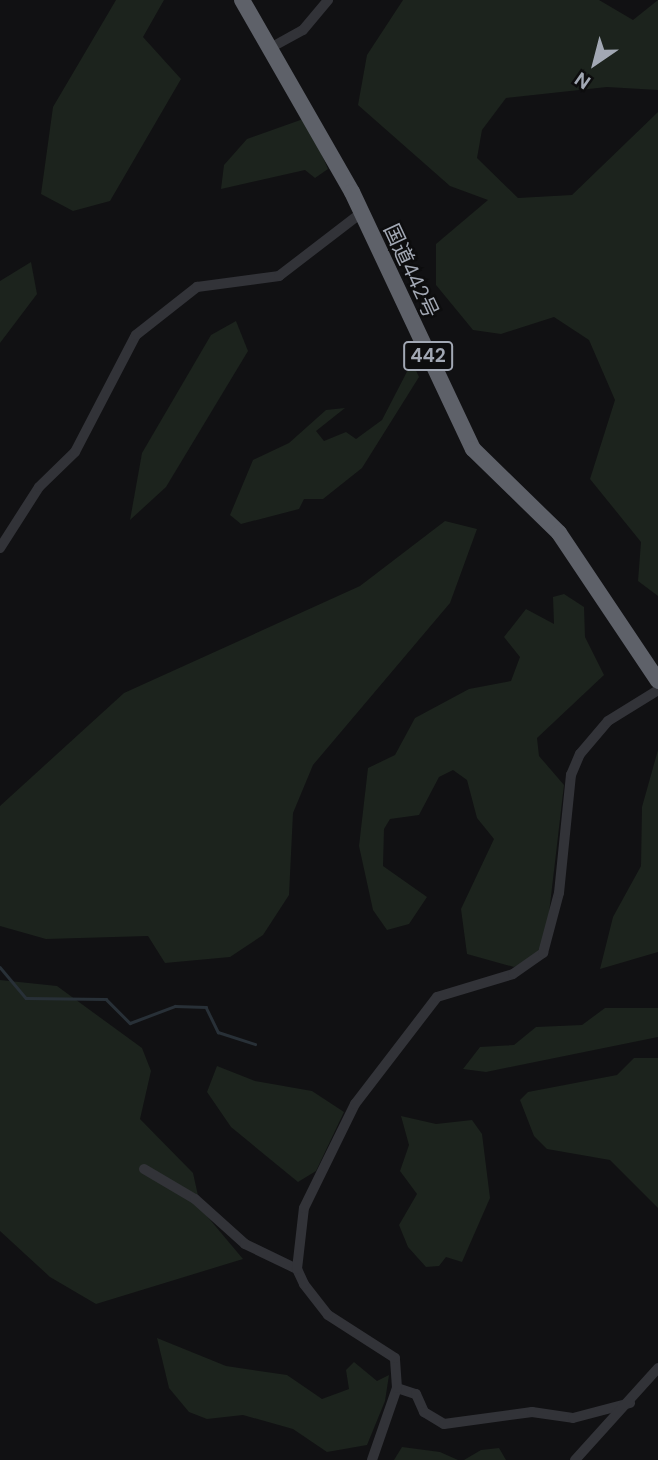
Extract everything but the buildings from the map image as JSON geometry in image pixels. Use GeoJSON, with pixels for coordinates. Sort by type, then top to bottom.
{"type":"FeatureCollection","features":[{"type":"Feature","properties":{"kind":"highway","name":"国道442号"},"geometry":{"type":"LineString","coordinates":[[242,0],[272,47],[361,213],[473,449],[559,533],[658,681]]}},
{"type":"Feature","properties":{"kind":"street"},"geometry":{"type":"LineString","coordinates":[[272,47],[303,30],[328,0]]}},
{"type":"Feature","properties":{"kind":"street"},"geometry":{"type":"LineString","coordinates":[[0,548],[39,487],[75,452],[136,335],[197,287],[279,276],[361,213]]}},
{"type":"Feature","properties":{"kind":"street"},"geometry":{"type":"LineString","coordinates":[[297,1269],[304,1208],[313,1186],[355,1104],[426,1009],[454,989],[513,974],[543,953],[559,893],[571,775],[580,754],[608,721],[658,690]]}},
{"type":"Feature","properties":{"kind":"street"},"geometry":{"type":"LineString","coordinates":[[144,1169],[215,1214],[245,1244],[297,1269],[328,1315],[396,1358],[397,1388],[372,1460]]}},
{"type":"Feature","properties":{"kind":"street"},"geometry":{"type":"LineString","coordinates":[[575,1460],[630,1403],[658,1368]]}},
{"type":"Feature","properties":{"kind":"street"},"geometry":{"type":"LineString","coordinates":[[397,1388],[416,1394],[424,1412],[444,1424],[532,1412],[573,1418],[630,1403]]}},
{"type":"Feature","properties":{"kind":"shaded area"},"geometry":{"type":"Polygon","coordinates":[[[116,0],[164,0],[143,37],[181,79],[110,201],[73,211],[41,194],[53,107],[116,0]]]}},
{"type":"Feature","properties":{"kind":"shaded area"},"geometry":{"type":"Polygon","coordinates":[[[403,0],[599,0],[633,20],[658,0],[658,90],[607,87],[506,98],[482,130],[477,158],[518,198],[572,195],[658,112],[658,596],[638,581],[641,542],[590,479],[615,400],[589,340],[554,317],[501,334],[473,330],[436,285],[436,244],[488,200],[450,186],[358,105],[367,55],[403,0]]]}},
{"type":"Feature","properties":{"kind":"shaded area"},"geometry":{"type":"Polygon","coordinates":[[[306,118],[328,169],[315,178],[305,170],[221,189],[224,165],[247,139],[306,118]]]}},
{"type":"Feature","properties":{"kind":"shaded area"},"geometry":{"type":"Polygon","coordinates":[[[31,262],[37,294],[0,343],[0,281],[31,262]]]}},
{"type":"Feature","properties":{"kind":"shaded area"},"geometry":{"type":"Polygon","coordinates":[[[236,321],[248,351],[166,487],[130,520],[142,453],[211,335],[236,321]]]}},
{"type":"Feature","properties":{"kind":"shaded area"},"geometry":{"type":"Polygon","coordinates":[[[412,362],[419,377],[362,468],[323,499],[304,499],[299,509],[241,524],[230,515],[253,460],[289,443],[326,410],[345,408],[316,431],[324,441],[346,432],[356,439],[382,420],[412,362]]]}},
{"type":"Feature","properties":{"kind":"shaded area"},"geometry":{"type":"Polygon","coordinates":[[[445,521],[477,529],[450,603],[313,765],[293,813],[289,895],[263,935],[230,957],[165,963],[148,936],[46,939],[0,926],[0,806],[124,693],[360,586],[445,521]]]}},
{"type":"Feature","properties":{"kind":"shaded area"},"geometry":{"type":"Polygon","coordinates":[[[564,594],[584,607],[585,637],[604,675],[537,738],[539,756],[564,785],[546,939],[533,958],[514,967],[467,954],[461,909],[494,839],[477,818],[467,780],[453,770],[439,777],[419,815],[390,819],[384,829],[383,866],[427,897],[409,924],[387,930],[373,910],[359,846],[368,768],[395,755],[415,718],[469,689],[511,681],[520,657],[504,637],[526,609],[554,624],[553,597],[564,594]]]}},
{"type":"Feature","properties":{"kind":"shaded area"},"geometry":{"type":"Polygon","coordinates":[[[658,750],[658,952],[600,969],[613,917],[641,866],[642,807],[658,750]]]}},
{"type":"Feature","properties":{"kind":"shaded area"},"geometry":{"type":"Polygon","coordinates":[[[0,980],[57,986],[142,1048],[151,1071],[140,1119],[193,1173],[201,1209],[243,1259],[96,1304],[50,1277],[0,1231],[0,980]]]}},
{"type":"Feature","properties":{"kind":"shaded area"},"geometry":{"type":"Polygon","coordinates":[[[605,1008],[658,1008],[658,1037],[486,1072],[463,1069],[480,1047],[514,1045],[536,1027],[582,1025],[605,1008]]]}},
{"type":"Feature","properties":{"kind":"shaded area"},"geometry":{"type":"Polygon","coordinates":[[[634,1058],[658,1058],[658,1208],[610,1160],[547,1149],[534,1136],[520,1100],[528,1092],[617,1075],[634,1058]]]}},
{"type":"Feature","properties":{"kind":"shaded area"},"geometry":{"type":"Polygon","coordinates":[[[217,1066],[255,1081],[312,1091],[344,1112],[316,1171],[298,1182],[231,1127],[207,1092],[217,1066]]]}},
{"type":"Feature","properties":{"kind":"shaded area"},"geometry":{"type":"Polygon","coordinates":[[[401,1116],[436,1124],[472,1120],[482,1134],[490,1198],[462,1262],[446,1257],[439,1266],[426,1267],[408,1247],[399,1225],[417,1194],[400,1171],[409,1145],[401,1116]]]}},
{"type":"Feature","properties":{"kind":"shaded area"},"geometry":{"type":"Polygon","coordinates":[[[157,1338],[226,1366],[287,1375],[322,1399],[349,1389],[346,1370],[354,1362],[377,1381],[389,1375],[385,1401],[367,1445],[327,1452],[293,1429],[243,1415],[207,1419],[189,1412],[169,1388],[157,1338]]]}},
{"type":"Feature","properties":{"kind":"shaded area"},"geometry":{"type":"Polygon","coordinates":[[[402,1447],[440,1452],[458,1460],[394,1460],[402,1447]]]}},
{"type":"Feature","properties":{"kind":"shaded area"},"geometry":{"type":"Polygon","coordinates":[[[499,1448],[506,1460],[464,1460],[481,1450],[499,1448]]]}},
{"type":"Feature","properties":{"kind":"waterway"},"geometry":{"type":"LineString","coordinates":[[0,967],[26,998],[106,999],[130,1023],[175,1006],[206,1007],[218,1032],[255,1044]]}}]}
